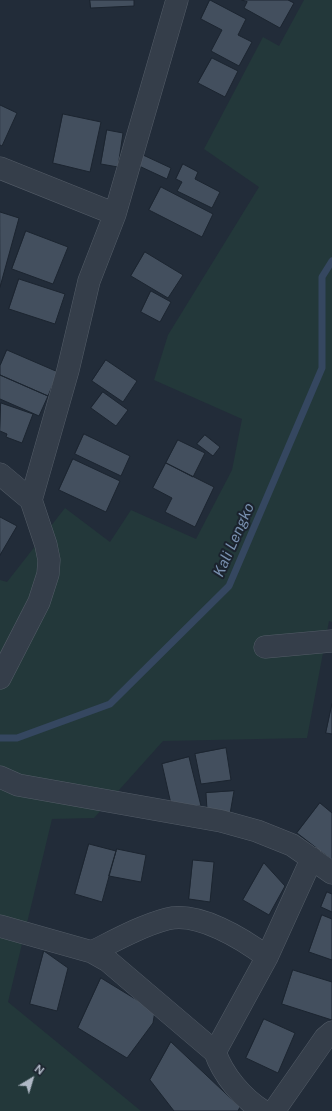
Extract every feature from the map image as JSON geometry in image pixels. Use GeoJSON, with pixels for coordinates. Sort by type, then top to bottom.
{"type":"FeatureCollection","features":[{"type":"Feature","properties":{"kind":"street"},"geometry":{"type":"LineString","coordinates":[[31,500],[68,370],[89,281],[115,214],[177,0]]}},
{"type":"Feature","properties":{"kind":"street"},"geometry":{"type":"LineString","coordinates":[[0,168],[115,214]]}},
{"type":"Feature","properties":{"kind":"street"},"geometry":{"type":"LineString","coordinates":[[0,474],[31,500],[46,545],[49,560],[48,574],[39,602],[0,678]]}},
{"type":"Feature","properties":{"kind":"street"},"geometry":{"type":"LineString","coordinates":[[265,647],[332,641]]}},
{"type":"Feature","properties":{"kind":"street"},"geometry":{"type":"LineString","coordinates":[[0,777],[18,785],[221,821],[257,831],[292,845],[332,873]]}},
{"type":"Feature","properties":{"kind":"street"},"geometry":{"type":"LineString","coordinates":[[215,1052],[267,957],[312,858]]}},
{"type":"Feature","properties":{"kind":"street"},"geometry":{"type":"LineString","coordinates":[[92,952],[139,929],[168,919],[182,918],[216,926],[246,942],[267,957]]}},
{"type":"Feature","properties":{"kind":"street"},"geometry":{"type":"LineString","coordinates":[[0,926],[92,952],[108,961],[215,1052],[219,1065],[226,1075],[255,1106],[262,1111]]}},
{"type":"Feature","properties":{"kind":"street"},"geometry":{"type":"LineString","coordinates":[[274,1111],[325,1038],[332,1032]]}},
{"type":"Feature","properties":{"kind":"green space"},"geometry":{"type":"Polygon","coordinates":[[[304,0],[332,0],[332,622],[329,621],[307,738],[163,741],[94,818],[52,819],[8,1002],[141,1111],[0,1111],[0,580],[7,582],[65,508],[110,542],[131,510],[196,539],[232,470],[242,419],[154,380],[168,335],[259,187],[204,149],[263,37],[279,46],[304,0]]]}},
{"type":"Feature","properties":{"kind":"building"},"geometry":{"type":"Polygon","coordinates":[[[90,0],[134,0],[134,6],[91,8],[90,0]]]}},
{"type":"Feature","properties":{"kind":"building"},"geometry":{"type":"Polygon","coordinates":[[[210,0],[246,19],[238,35],[252,42],[239,66],[211,51],[222,30],[201,19],[210,0]]]}},
{"type":"Feature","properties":{"kind":"building"},"geometry":{"type":"Polygon","coordinates":[[[242,0],[288,0],[294,3],[280,28],[244,8],[247,2],[242,0]]]}},
{"type":"Feature","properties":{"kind":"building"},"geometry":{"type":"Polygon","coordinates":[[[212,58],[238,71],[225,97],[198,83],[212,58]]]}},
{"type":"Feature","properties":{"kind":"building"},"geometry":{"type":"Polygon","coordinates":[[[0,105],[17,113],[2,146],[0,145],[0,105]]]}},
{"type":"Feature","properties":{"kind":"building"},"geometry":{"type":"Polygon","coordinates":[[[63,114],[101,122],[90,172],[53,163],[63,114]]]}},
{"type":"Feature","properties":{"kind":"building"},"geometry":{"type":"Polygon","coordinates":[[[107,130],[123,133],[118,167],[101,164],[107,130]]]}},
{"type":"Feature","properties":{"kind":"building"},"geometry":{"type":"Polygon","coordinates":[[[143,155],[171,168],[167,179],[139,166],[143,155]]]}},
{"type":"Feature","properties":{"kind":"building"},"geometry":{"type":"Polygon","coordinates":[[[183,164],[198,172],[195,179],[220,192],[212,208],[177,191],[182,182],[176,179],[183,164]]]}},
{"type":"Feature","properties":{"kind":"building"},"geometry":{"type":"Polygon","coordinates":[[[161,187],[213,214],[202,237],[149,210],[161,187]]]}},
{"type":"Feature","properties":{"kind":"building"},"geometry":{"type":"Polygon","coordinates":[[[0,212],[19,218],[0,287],[0,212]]]}},
{"type":"Feature","properties":{"kind":"building"},"geometry":{"type":"Polygon","coordinates":[[[26,231],[68,247],[53,284],[12,269],[26,231]]]}},
{"type":"Feature","properties":{"kind":"building"},"geometry":{"type":"Polygon","coordinates":[[[145,252],[183,275],[168,298],[131,276],[145,252]]]}},
{"type":"Feature","properties":{"kind":"building"},"geometry":{"type":"Polygon","coordinates":[[[19,279],[65,294],[55,324],[9,309],[19,279]]]}},
{"type":"Feature","properties":{"kind":"building"},"geometry":{"type":"Polygon","coordinates":[[[151,291],[171,302],[160,322],[141,312],[151,291]]]}},
{"type":"Feature","properties":{"kind":"building"},"geometry":{"type":"Polygon","coordinates":[[[7,350],[58,372],[48,396],[0,375],[0,366],[7,350]]]}},
{"type":"Feature","properties":{"kind":"building"},"geometry":{"type":"Polygon","coordinates":[[[106,360],[137,381],[123,402],[92,381],[106,360]]]}},
{"type":"Feature","properties":{"kind":"building"},"geometry":{"type":"Polygon","coordinates":[[[0,375],[48,396],[39,416],[0,399],[0,375]]]}},
{"type":"Feature","properties":{"kind":"building"},"geometry":{"type":"Polygon","coordinates":[[[103,392],[128,410],[116,426],[91,408],[103,392]]]}},
{"type":"Feature","properties":{"kind":"building"},"geometry":{"type":"Polygon","coordinates":[[[1,403],[33,414],[22,443],[6,437],[7,434],[0,431],[1,403]]]}},
{"type":"Feature","properties":{"kind":"building"},"geometry":{"type":"Polygon","coordinates":[[[84,434],[130,456],[121,476],[75,454],[84,434]]]}},
{"type":"Feature","properties":{"kind":"building"},"geometry":{"type":"Polygon","coordinates":[[[205,435],[220,447],[213,456],[197,444],[205,435]]]}},
{"type":"Feature","properties":{"kind":"building"},"geometry":{"type":"Polygon","coordinates":[[[178,440],[205,453],[193,477],[166,463],[178,440]]]}},
{"type":"Feature","properties":{"kind":"building"},"geometry":{"type":"Polygon","coordinates":[[[73,459],[120,481],[106,512],[59,490],[73,459]]]}},
{"type":"Feature","properties":{"kind":"building"},"geometry":{"type":"Polygon","coordinates":[[[166,463],[214,487],[195,527],[165,512],[172,498],[153,488],[166,463]]]}},
{"type":"Feature","properties":{"kind":"building"},"geometry":{"type":"Polygon","coordinates":[[[0,517],[17,526],[0,555],[0,517]]]}},
{"type":"Feature","properties":{"kind":"building"},"geometry":{"type":"Polygon","coordinates":[[[332,704],[332,734],[326,733],[332,704]]]}},
{"type":"Feature","properties":{"kind":"building"},"geometry":{"type":"Polygon","coordinates":[[[226,748],[231,780],[201,784],[195,754],[226,748]]]}},
{"type":"Feature","properties":{"kind":"building"},"geometry":{"type":"Polygon","coordinates":[[[189,757],[201,806],[171,804],[162,764],[189,757]]]}},
{"type":"Feature","properties":{"kind":"building"},"geometry":{"type":"Polygon","coordinates":[[[234,791],[230,814],[207,810],[206,793],[234,791]]]}},
{"type":"Feature","properties":{"kind":"building"},"geometry":{"type":"Polygon","coordinates":[[[320,803],[332,813],[332,860],[297,833],[320,803]]]}},
{"type":"Feature","properties":{"kind":"building"},"geometry":{"type":"Polygon","coordinates":[[[89,844],[116,851],[102,902],[75,894],[89,844]]]}},
{"type":"Feature","properties":{"kind":"building"},"geometry":{"type":"Polygon","coordinates":[[[117,849],[146,855],[141,882],[109,876],[117,849]]]}},
{"type":"Feature","properties":{"kind":"building"},"geometry":{"type":"Polygon","coordinates":[[[193,860],[214,862],[210,902],[189,899],[193,860]]]}},
{"type":"Feature","properties":{"kind":"building"},"geometry":{"type":"Polygon","coordinates":[[[264,863],[285,886],[269,915],[243,900],[264,863]]]}},
{"type":"Feature","properties":{"kind":"building"},"geometry":{"type":"Polygon","coordinates":[[[327,892],[332,894],[332,912],[321,907],[327,892]]]}},
{"type":"Feature","properties":{"kind":"building"},"geometry":{"type":"Polygon","coordinates":[[[322,915],[332,919],[332,960],[309,952],[322,915]]]}},
{"type":"Feature","properties":{"kind":"building"},"geometry":{"type":"Polygon","coordinates":[[[44,951],[68,968],[57,1011],[30,1004],[44,951]]]}},
{"type":"Feature","properties":{"kind":"building"},"geometry":{"type":"Polygon","coordinates":[[[293,970],[332,982],[332,1020],[282,1004],[293,970]]]}},
{"type":"Feature","properties":{"kind":"building"},"geometry":{"type":"Polygon","coordinates":[[[101,978],[155,1011],[153,1023],[127,1058],[78,1028],[101,978]]]}},
{"type":"Feature","properties":{"kind":"building"},"geometry":{"type":"Polygon","coordinates":[[[264,1019],[295,1033],[278,1073],[246,1058],[264,1019]]]}},
{"type":"Feature","properties":{"kind":"building"},"geometry":{"type":"Polygon","coordinates":[[[171,1042],[240,1107],[238,1111],[174,1111],[150,1080],[171,1042]]]}},
{"type":"Feature","properties":{"kind":"waterway","name":"Kali Lengko"},"geometry":{"type":"LineString","coordinates":[[0,738],[17,738],[110,704],[229,586],[322,368],[322,277],[332,261]]}}]}
